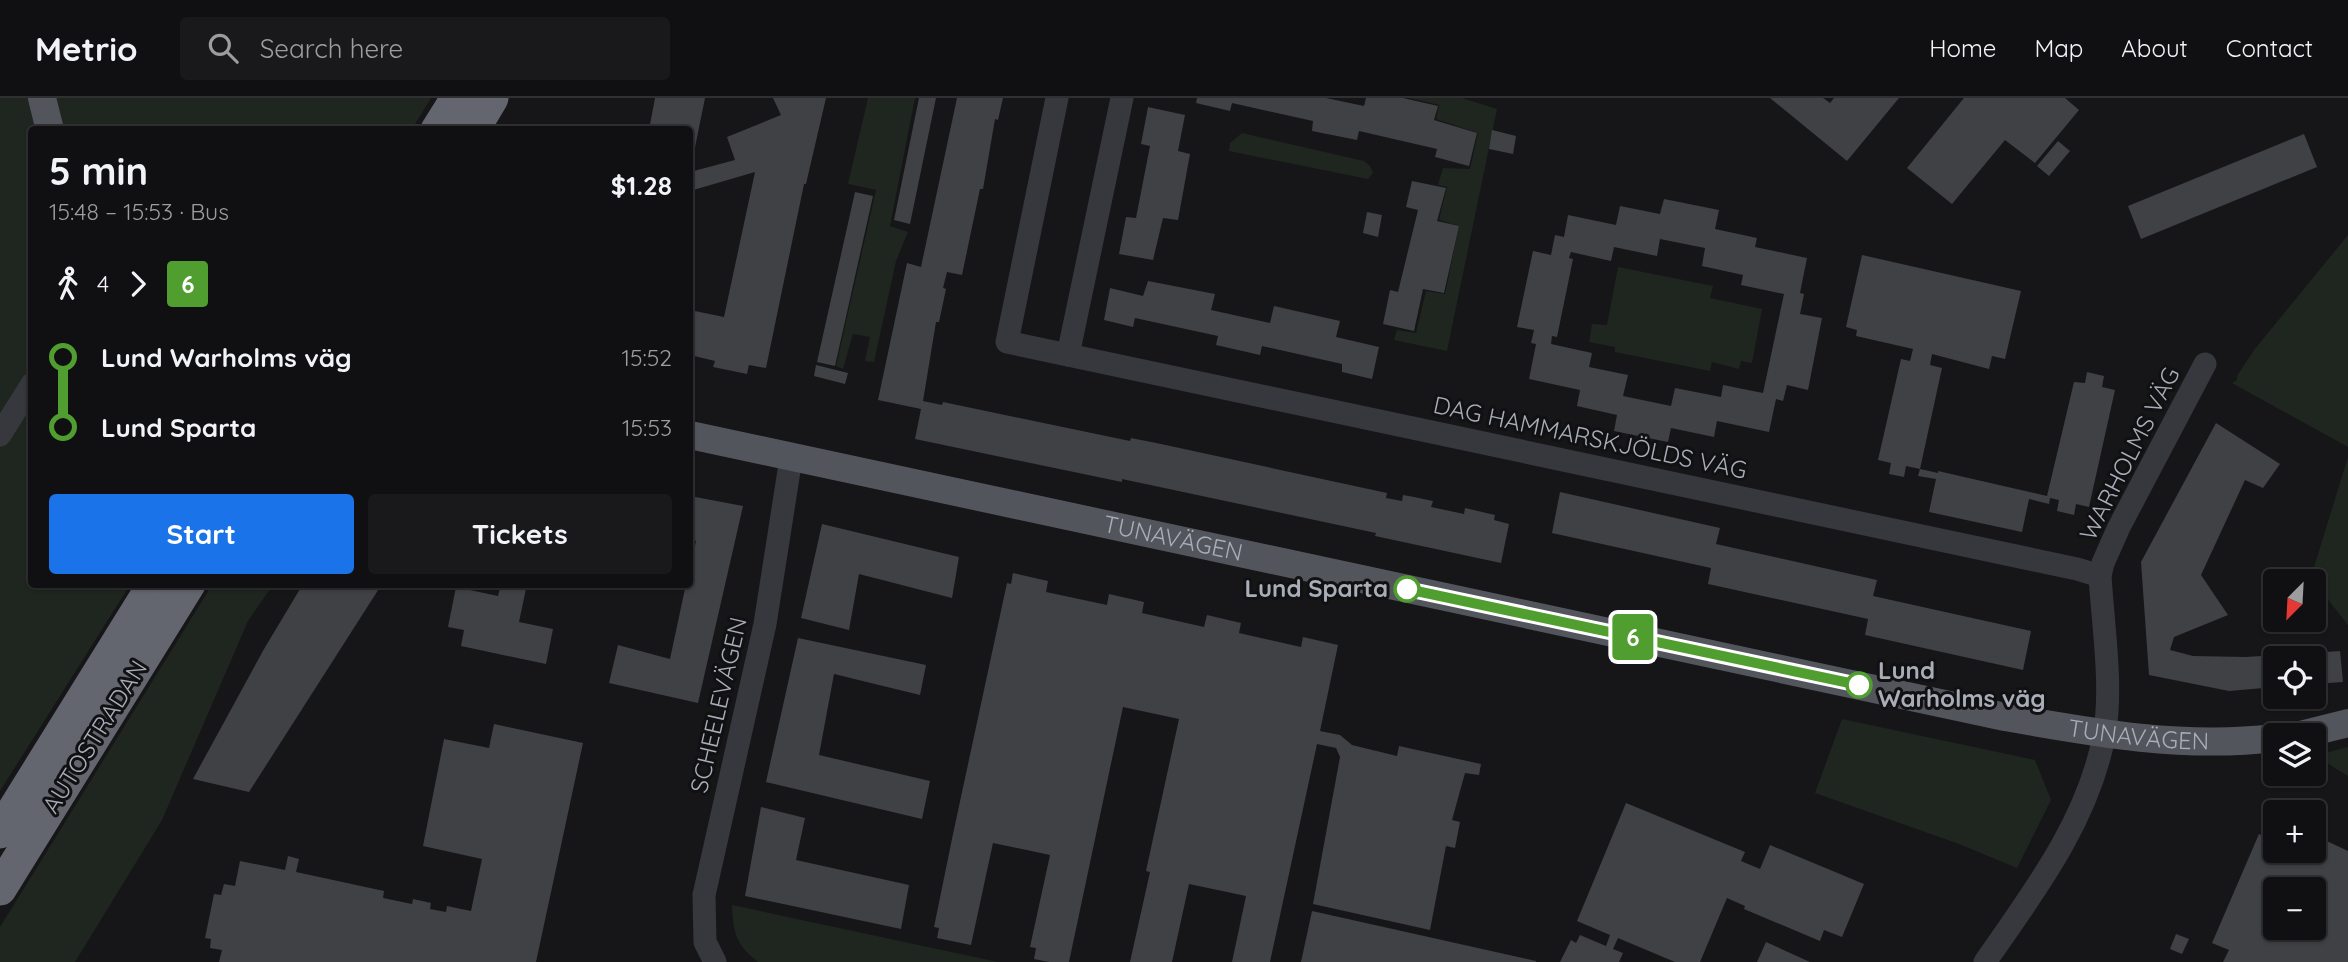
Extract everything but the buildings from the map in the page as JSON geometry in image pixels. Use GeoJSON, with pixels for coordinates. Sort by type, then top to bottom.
{"type":"FeatureCollection","features":[{"type":"Feature","properties":{"kind":"highway"},"geometry":{"type":"LineString","coordinates":[[440,126],[457,98]]}},
{"type":"Feature","properties":{"kind":"highway"},"geometry":{"type":"LineString","coordinates":[[475,126],[492,98]]}},
{"type":"Feature","properties":{"kind":"highway","name":"AUTOSTRADAN"},"geometry":{"type":"LineString","coordinates":[[0,832],[152,588]]}},
{"type":"Feature","properties":{"kind":"highway","name":"AUTOSTRADAN"},"geometry":{"type":"LineString","coordinates":[[0,890],[188,588]]}},
{"type":"Feature","properties":{"kind":"main road"},"geometry":{"type":"LineString","coordinates":[[42,98],[49,126]]}},
{"type":"Feature","properties":{"kind":"main road","name":"TUNAVÄGEN"},"geometry":{"type":"LineString","coordinates":[[693,436],[2005,717],[2105,735],[2200,742],[2263,739]]}},
{"type":"Feature","properties":{"kind":"main road"},"geometry":{"type":"LineString","coordinates":[[2326,728],[2348,723]]}},
{"type":"Feature","properties":{"kind":"street","name":"DAG HAMMARSKJÖLDS VÄG"},"geometry":{"type":"LineString","coordinates":[[1057,98],[1007,342],[2100,576]]}},
{"type":"Feature","properties":{"kind":"street"},"geometry":{"type":"LineString","coordinates":[[1069,355],[1122,98]]}},
{"type":"Feature","properties":{"kind":"street","name":"WARHOLMS VÄG"},"geometry":{"type":"LineString","coordinates":[[1985,962],[2057,856],[2091,784],[2105,735],[2108,698],[2100,576],[2103,563],[2119,527],[2205,364]]}},
{"type":"Feature","properties":{"kind":"street"},"geometry":{"type":"LineString","coordinates":[[0,435],[8,404],[28,387]]}},
{"type":"Feature","properties":{"kind":"street","name":"SCHEELEVÄGEN"},"geometry":{"type":"LineString","coordinates":[[715,962],[705,942],[704,895],[765,624],[791,457]]}},
{"type":"Feature","properties":{"kind":"shaded area"},"geometry":{"type":"Polygon","coordinates":[[[0,98],[431,98],[414,126],[28,126],[28,588],[128,588],[0,791],[0,98]]]}},
{"type":"Feature","properties":{"kind":"shaded area"},"geometry":{"type":"Polygon","coordinates":[[[868,98],[915,98],[890,226],[908,232],[896,261],[874,362],[865,361],[870,337],[853,334],[843,369],[836,366],[876,190],[848,184],[868,98]]]}},
{"type":"Feature","properties":{"kind":"shaded area"},"geometry":{"type":"Polygon","coordinates":[[[1409,98],[1462,98],[1497,109],[1447,351],[1394,340],[1397,330],[1416,333],[1426,291],[1445,294],[1459,226],[1439,220],[1447,187],[1438,185],[1443,168],[1470,169],[1478,133],[1436,119],[1439,105],[1409,98]]]}},
{"type":"Feature","properties":{"kind":"shaded area"},"geometry":{"type":"Polygon","coordinates":[[[1242,133],[1364,161],[1373,173],[1368,179],[1229,151],[1230,143],[1242,133]]]}},
{"type":"Feature","properties":{"kind":"shaded area"},"geometry":{"type":"Polygon","coordinates":[[[2348,235],[2348,447],[2232,383],[2237,380],[2254,350],[2348,235]]]}},
{"type":"Feature","properties":{"kind":"shaded area"},"geometry":{"type":"Polygon","coordinates":[[[1618,267],[1713,286],[1710,298],[1762,309],[1752,363],[1741,361],[1739,369],[1712,362],[1710,371],[1615,352],[1615,347],[1589,342],[1592,324],[1607,325],[1618,267]]]}},
{"type":"Feature","properties":{"kind":"shaded area"},"geometry":{"type":"Polygon","coordinates":[[[2348,457],[2348,625],[2326,597],[2326,569],[2313,569],[2348,457]]]}},
{"type":"Feature","properties":{"kind":"shaded area"},"geometry":{"type":"Polygon","coordinates":[[[210,588],[271,588],[248,621],[162,820],[75,962],[0,962],[0,927],[210,588]]]}},
{"type":"Feature","properties":{"kind":"shaded area"},"geometry":{"type":"Polygon","coordinates":[[[1842,719],[2035,760],[2051,800],[2017,868],[1959,844],[1815,793],[1842,719]]]}},
{"type":"Feature","properties":{"kind":"shaded area"},"geometry":{"type":"Polygon","coordinates":[[[2348,747],[2348,776],[2326,763],[2326,753],[2348,747]]]}},
{"type":"Feature","properties":{"kind":"shaded area"},"geometry":{"type":"Polygon","coordinates":[[[732,905],[998,962],[758,962],[737,938],[732,905]]]}},
{"type":"Feature","properties":{"kind":"bus line","name":"6"},"geometry":{"type":"LineString","coordinates":[[1407,589],[1859,685]]}},
{"type":"Feature","properties":{"kind":"place","name":"Lund Sparta"},"geometry":{"type":"Point","coordinates":[1407,589]}},
{"type":"Feature","properties":{"kind":"place","name":"Lund Warholms väg"},"geometry":{"type":"Point","coordinates":[1859,685]}}]}
